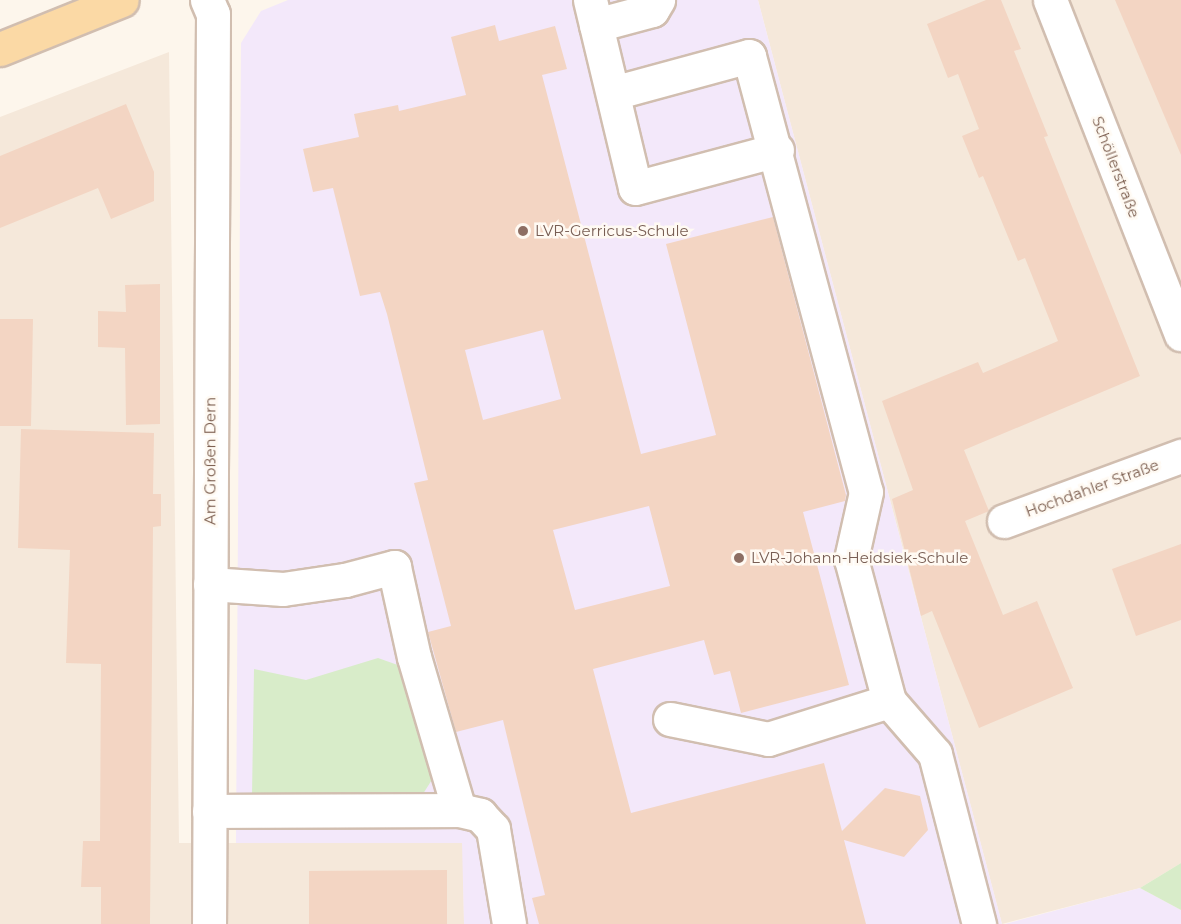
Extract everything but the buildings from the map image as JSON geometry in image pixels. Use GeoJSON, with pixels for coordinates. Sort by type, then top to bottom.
{"type":"FeatureCollection","features":[{"type":"Feature","properties":{"kind":"main road"},"geometry":{"type":"LineString","coordinates":[[0,49],[122,0]]}},
{"type":"Feature","properties":{"kind":"street","name":"Am Großen Dern"},"geometry":{"type":"LineString","coordinates":[[207,0],[213,14],[209,924]]}},
{"type":"Feature","properties":{"kind":"street"},"geometry":{"type":"LineString","coordinates":[[658,0],[652,10],[593,12],[635,188],[777,150]]}},
{"type":"Feature","properties":{"kind":"street","name":"Schöllerstraße"},"geometry":{"type":"LineString","coordinates":[[1050,0],[1181,333]]}},
{"type":"Feature","properties":{"kind":"street"},"geometry":{"type":"LineString","coordinates":[[613,93],[749,56],[777,150],[866,492],[851,559],[889,701],[935,754],[979,924]]}},
{"type":"Feature","properties":{"kind":"street","name":"Hochdahler Straße"},"geometry":{"type":"LineString","coordinates":[[1004,521],[1181,456]]}},
{"type":"Feature","properties":{"kind":"street"},"geometry":{"type":"LineString","coordinates":[[210,584],[283,589],[345,580],[394,567],[414,657],[459,810]]}},
{"type":"Feature","properties":{"kind":"street"},"geometry":{"type":"LineString","coordinates":[[670,719],[768,739],[889,701]]}},
{"type":"Feature","properties":{"kind":"street"},"geometry":{"type":"LineString","coordinates":[[209,811],[459,810],[480,815],[493,829],[509,924]]}},
{"type":"Feature","properties":{"kind":"shaded area"},"geometry":{"type":"Polygon","coordinates":[[[288,0],[758,0],[1002,924],[464,924],[462,843],[236,843],[241,43],[261,11],[288,0]]]}},
{"type":"Feature","properties":{"kind":"shaded area"},"geometry":{"type":"Polygon","coordinates":[[[758,0],[1181,0],[1181,863],[1140,888],[1002,924],[758,0]]]}},
{"type":"Feature","properties":{"kind":"shaded area"},"geometry":{"type":"Polygon","coordinates":[[[169,52],[179,843],[463,843],[464,924],[0,924],[0,117],[169,52]]]}},
{"type":"Feature","properties":{"kind":"shaded area"},"geometry":{"type":"Polygon","coordinates":[[[1140,888],[1181,910],[1181,924],[1005,924],[1140,888]]]}},
{"type":"Feature","properties":{"kind":"green space"},"geometry":{"type":"Polygon","coordinates":[[[378,658],[409,669],[435,775],[421,797],[252,795],[254,669],[306,680],[378,658]]]}},
{"type":"Feature","properties":{"kind":"green space"},"geometry":{"type":"Polygon","coordinates":[[[1181,863],[1181,910],[1140,888],[1181,863]]]}},
{"type":"Feature","properties":{"kind":"place","name":"LVR-Gerricus-Schule"},"geometry":{"type":"Point","coordinates":[523,231]}},
{"type":"Feature","properties":{"kind":"place","name":"LVR-Johann-Heidsiek-Schule"},"geometry":{"type":"Point","coordinates":[739,558]}}]}
